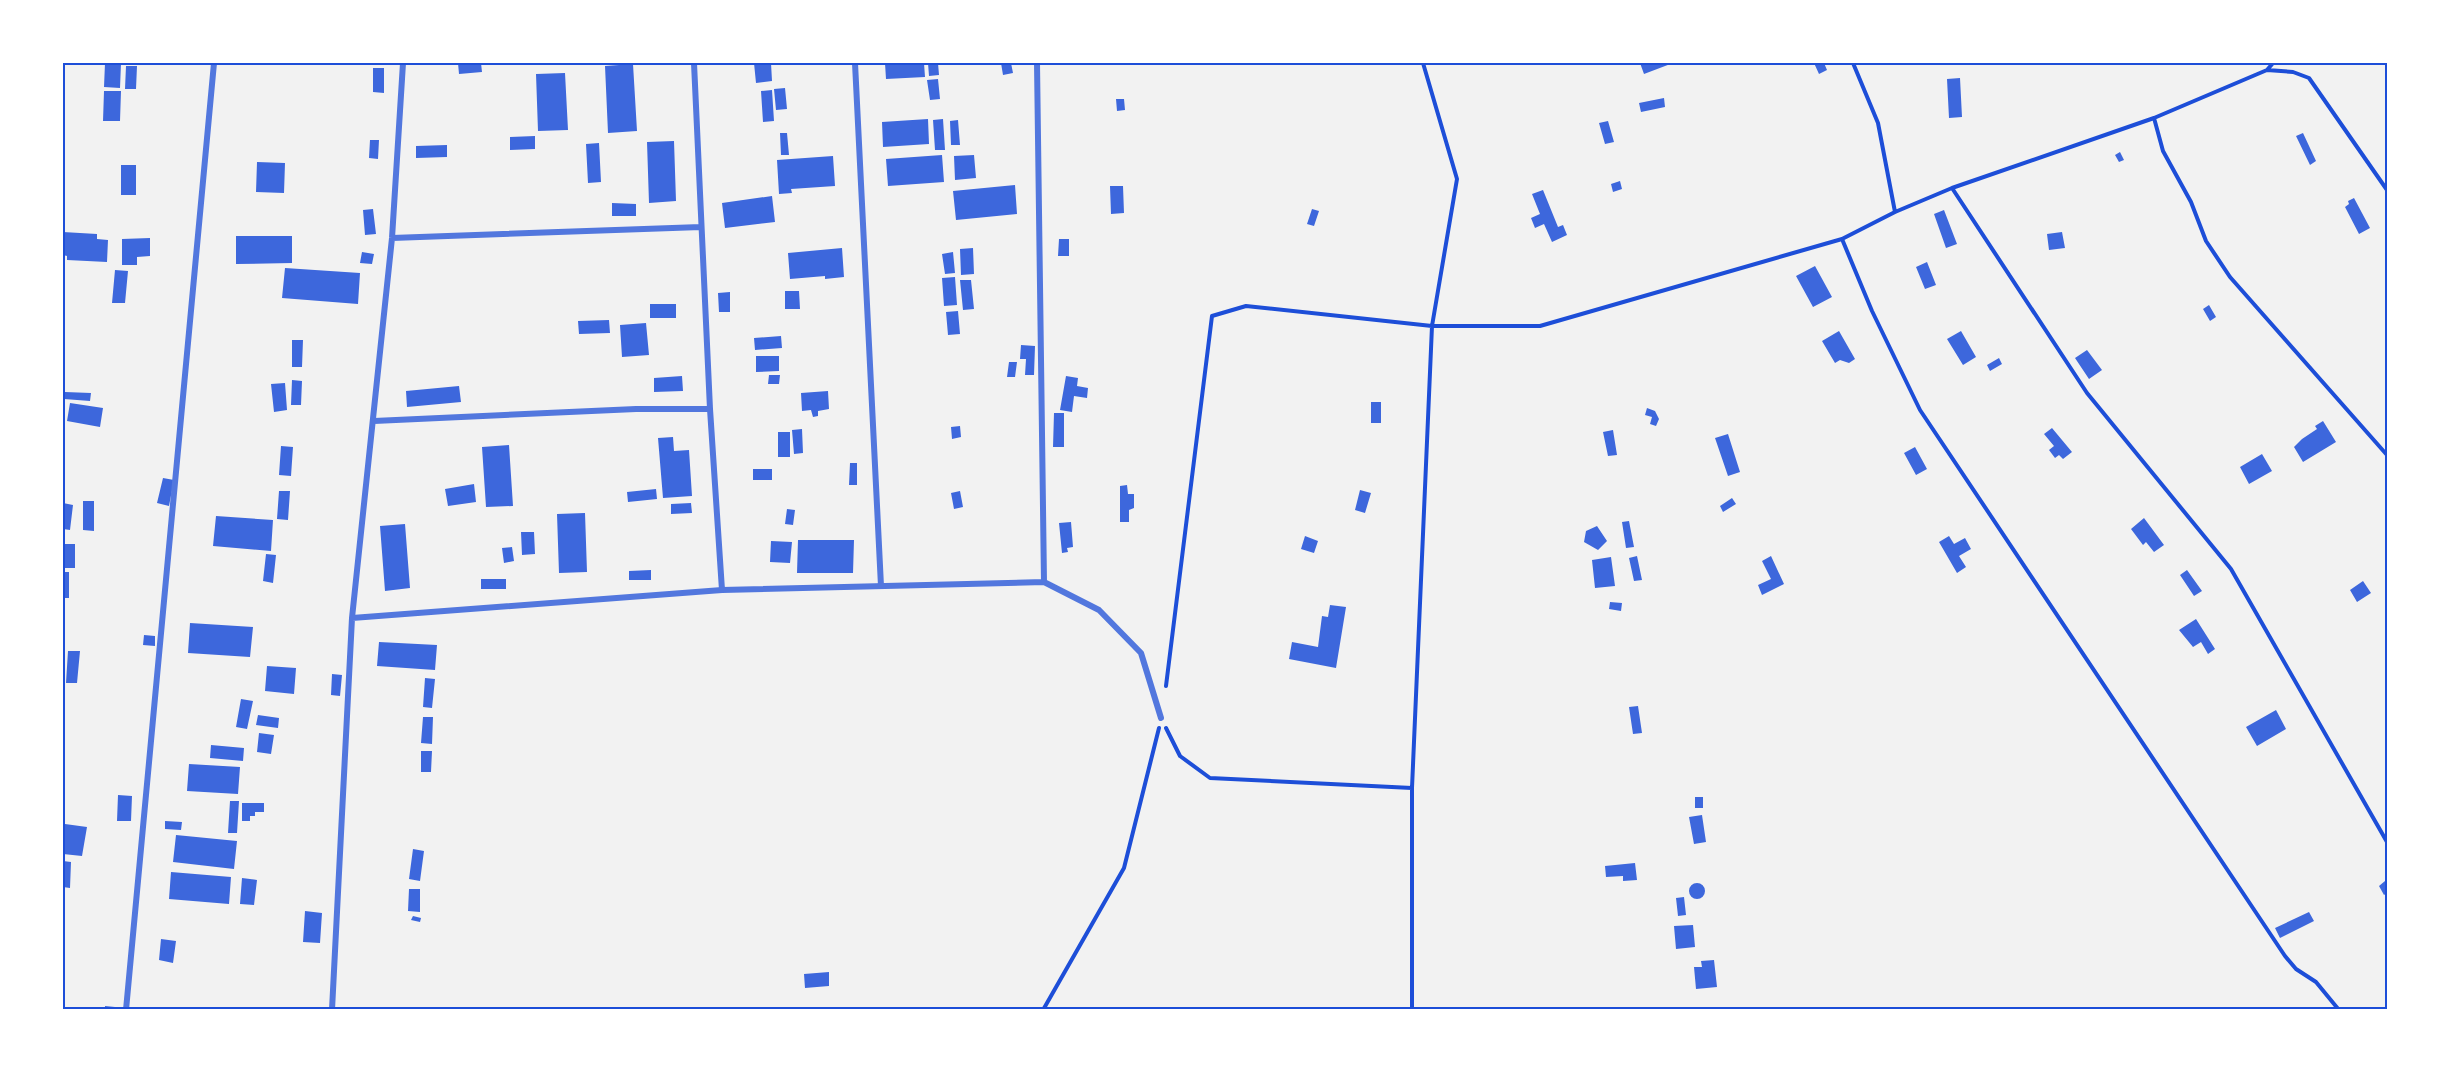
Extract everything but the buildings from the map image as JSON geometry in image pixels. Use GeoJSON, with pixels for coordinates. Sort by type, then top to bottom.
{"type":"FeatureCollection","features":[{"type":"Feature","properties":{"kind":"street"},"geometry":{"type":"LineString","coordinates":[[126,1010],[214,63]]}},
{"type":"Feature","properties":{"kind":"street"},"geometry":{"type":"LineString","coordinates":[[332,1010],[352,618],[393,238],[403,63]]}},
{"type":"Feature","properties":{"kind":"street"},"geometry":{"type":"LineString","coordinates":[[694,63],[710,409],[722,590]]}},
{"type":"Feature","properties":{"kind":"street"},"geometry":{"type":"LineString","coordinates":[[855,63],[881,586]]}},
{"type":"Feature","properties":{"kind":"street"},"geometry":{"type":"LineString","coordinates":[[1037,63],[1044,582]]}},
{"type":"Feature","properties":{"kind":"street"},"geometry":{"type":"LineString","coordinates":[[393,238],[701,227]]}},
{"type":"Feature","properties":{"kind":"street"},"geometry":{"type":"LineString","coordinates":[[374,421],[636,409],[710,409]]}},
{"type":"Feature","properties":{"kind":"street"},"geometry":{"type":"LineString","coordinates":[[352,618],[722,590],[1044,582],[1099,610],[1141,654],[1161,718]]}},
{"type":"Feature","properties":{"kind":"path"},"geometry":{"type":"LineString","coordinates":[[1412,1010],[1412,788],[1432,326],[1457,179],[1423,63]]}},
{"type":"Feature","properties":{"kind":"path"},"geometry":{"type":"LineString","coordinates":[[1853,63],[1878,123],[1895,212]]}},
{"type":"Feature","properties":{"kind":"path"},"geometry":{"type":"LineString","coordinates":[[1164,694],[1212,316],[1246,306],[1432,326],[1540,326],[1842,239],[1895,212],[1952,188],[2154,118],[2267,70],[2273,63]]}},
{"type":"Feature","properties":{"kind":"path"},"geometry":{"type":"LineString","coordinates":[[2267,70],[2293,72],[2309,78],[2387,190]]}},
{"type":"Feature","properties":{"kind":"path"},"geometry":{"type":"LineString","coordinates":[[2154,118],[2163,151],[2191,202],[2206,241],[2230,277],[2387,455]]}},
{"type":"Feature","properties":{"kind":"path"},"geometry":{"type":"LineString","coordinates":[[1952,188],[2088,393],[2231,569],[2387,842]]}},
{"type":"Feature","properties":{"kind":"path"},"geometry":{"type":"LineString","coordinates":[[1842,239],[1872,311],[1920,410],[2285,956],[2296,969],[2316,982],[2339,1010]]}},
{"type":"Feature","properties":{"kind":"path"},"geometry":{"type":"LineString","coordinates":[[1161,718],[1180,756],[1210,778],[1412,788]]}},
{"type":"Feature","properties":{"kind":"path"},"geometry":{"type":"LineString","coordinates":[[1043,1010],[1124,868],[1161,718]]}}]}
